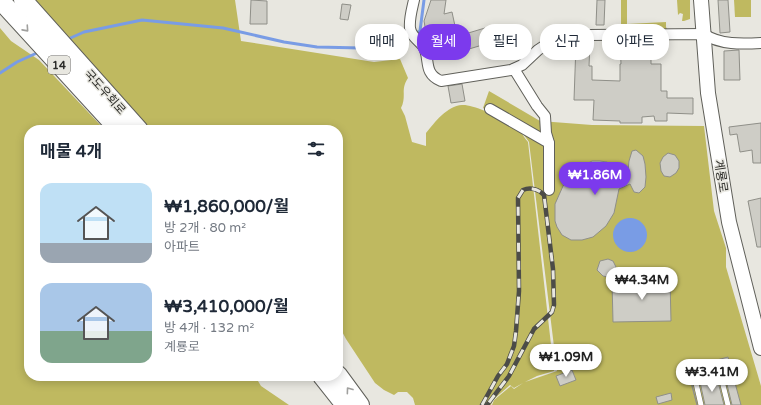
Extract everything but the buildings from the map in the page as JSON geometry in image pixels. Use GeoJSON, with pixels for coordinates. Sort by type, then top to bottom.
{"type":"FeatureCollection","features":[{"type":"Feature","properties":{"kind":"highway","name":"국도우회로"},"geometry":{"type":"LineString","coordinates":[[0,0],[113,125]]}},
{"type":"Feature","properties":{"kind":"highway","name":"국도우회로"},"geometry":{"type":"LineString","coordinates":[[22,0],[134,125]]}},
{"type":"Feature","properties":{"kind":"highway"},"geometry":{"type":"LineString","coordinates":[[326,381],[345,405]]}},
{"type":"Feature","properties":{"kind":"highway"},"geometry":{"type":"LineString","coordinates":[[342,381],[360,405]]}},
{"type":"Feature","properties":{"kind":"street"},"geometry":{"type":"LineString","coordinates":[[414,0],[411,21],[414,36],[425,51],[428,69],[441,81],[514,69],[548,44],[589,35],[704,34],[717,41],[761,44]]}},
{"type":"Feature","properties":{"kind":"street","name":"계룡로"},"geometry":{"type":"LineString","coordinates":[[701,0],[708,93],[729,222],[761,348]]}},
{"type":"Feature","properties":{"kind":"street"},"geometry":{"type":"LineString","coordinates":[[514,69],[545,116],[546,133],[549,143],[550,190]]}},
{"type":"Feature","properties":{"kind":"street"},"geometry":{"type":"LineString","coordinates":[[490,109],[549,143]]}},
{"type":"Feature","properties":{"kind":"lane"},"geometry":{"type":"LineString","coordinates":[[701,405],[695,379],[720,373],[728,405]]}},
{"type":"Feature","properties":{"kind":"shaded area"},"geometry":{"type":"Polygon","coordinates":[[[33,0],[235,0],[241,41],[355,60],[374,62],[400,60],[408,78],[404,86],[404,100],[401,108],[405,116],[412,142],[426,146],[426,133],[446,111],[451,108],[468,105],[484,110],[498,117],[483,108],[489,91],[540,121],[592,125],[704,126],[714,211],[726,248],[726,267],[761,386],[761,405],[492,405],[494,400],[511,386],[514,389],[523,383],[514,388],[510,385],[493,400],[491,405],[415,405],[413,398],[407,392],[398,392],[394,395],[384,390],[375,383],[343,333],[343,125],[145,125],[33,0]],[[517,128],[528,142],[554,371],[537,376],[525,382],[557,371],[529,142],[517,128]]]}},
{"type":"Feature","properties":{"kind":"shaded area"},"geometry":{"type":"Polygon","coordinates":[[[621,0],[627,0],[627,24],[621,24],[621,0]]]}},
{"type":"Feature","properties":{"kind":"shaded area"},"geometry":{"type":"Polygon","coordinates":[[[677,0],[690,0],[690,19],[682,21],[683,14],[680,13],[678,15],[677,0]]]}},
{"type":"Feature","properties":{"kind":"shaded area"},"geometry":{"type":"Polygon","coordinates":[[[734,0],[751,0],[751,17],[735,17],[734,0]]]}},
{"type":"Feature","properties":{"kind":"shaded area"},"geometry":{"type":"Polygon","coordinates":[[[666,22],[666,24],[627,24],[666,22]]]}},
{"type":"Feature","properties":{"kind":"shaded area"},"geometry":{"type":"Polygon","coordinates":[[[0,28],[11,41],[39,60],[100,125],[24,125],[24,381],[258,381],[261,386],[289,405],[0,405],[0,28]]]}},
{"type":"Feature","properties":{"kind":"water"},"geometry":{"type":"Polygon","coordinates":[[[630,218],[642,223],[647,235],[642,247],[630,252],[618,247],[613,235],[618,223],[630,218]]]}},
{"type":"Feature","properties":{"kind":"waterway"},"geometry":{"type":"LineString","coordinates":[[66,40],[84,32],[142,20],[223,28],[284,42],[317,47],[361,48],[393,44],[420,31],[424,0]]}},
{"type":"Feature","properties":{"kind":"waterway"},"geometry":{"type":"LineString","coordinates":[[0,73],[17,62],[39,52]]}},
{"type":"Feature","properties":{"kind":"railway"},"geometry":{"type":"LineString","coordinates":[[482,405],[498,376],[507,364],[514,346],[519,291],[518,198],[523,190],[534,189],[540,191],[544,195],[553,269],[554,305],[552,312],[534,329],[509,376],[487,405]]}}]}
